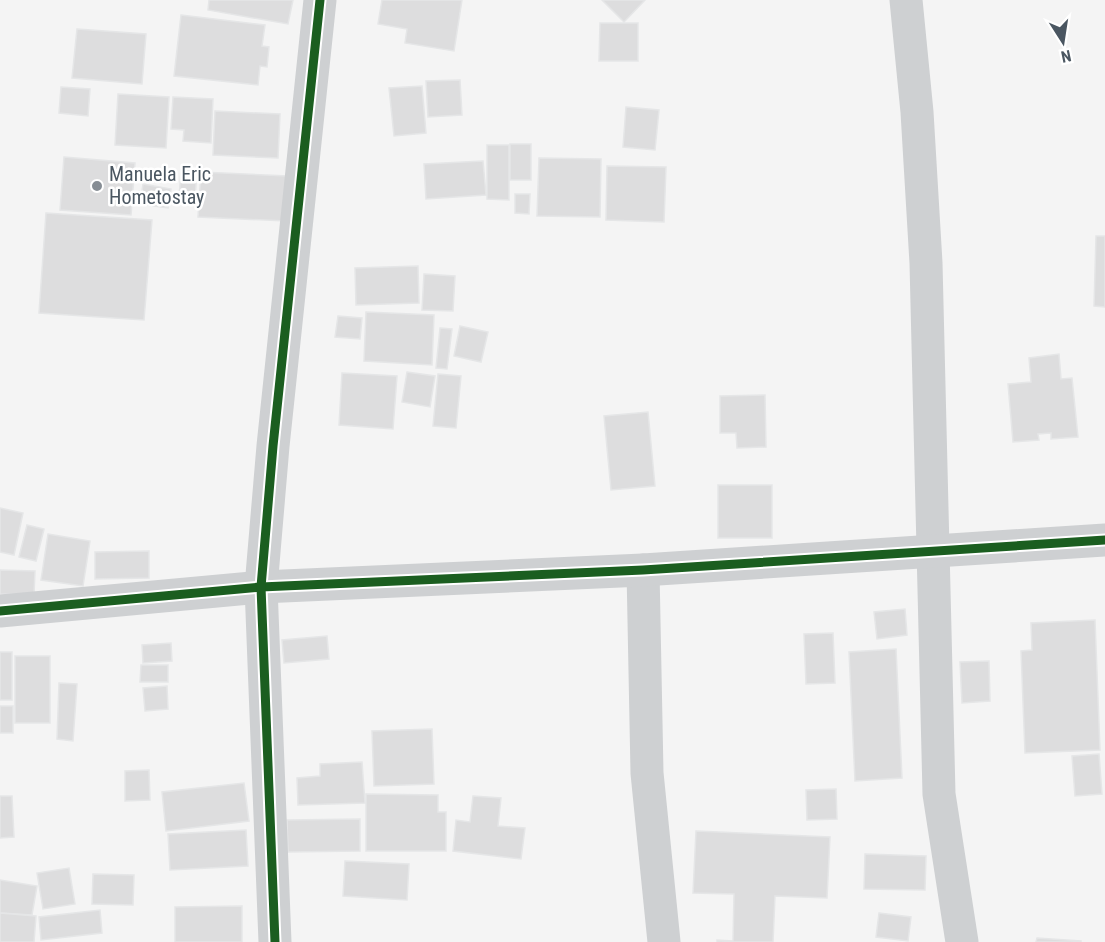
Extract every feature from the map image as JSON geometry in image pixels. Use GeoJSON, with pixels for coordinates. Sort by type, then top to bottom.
{"type":"FeatureCollection","features":[{"type":"Feature","properties":{"kind":"street"},"geometry":{"type":"LineString","coordinates":[[274,942],[261,587],[273,446],[320,0]]}},
{"type":"Feature","properties":{"kind":"street"},"geometry":{"type":"LineString","coordinates":[[906,0],[917,112],[926,263],[939,794],[962,942]]}},
{"type":"Feature","properties":{"kind":"street"},"geometry":{"type":"LineString","coordinates":[[0,611],[261,587],[643,570],[1105,540]]}},
{"type":"Feature","properties":{"kind":"street"},"geometry":{"type":"LineString","coordinates":[[643,570],[647,773],[664,942]]}},
{"type":"Feature","properties":{"kind":"building"},"geometry":{"type":"Polygon","coordinates":[[[209,0],[293,0],[288,24],[208,10],[209,0]]]}},
{"type":"Feature","properties":{"kind":"building"},"geometry":{"type":"Polygon","coordinates":[[[382,0],[462,0],[454,51],[405,43],[407,29],[378,24],[382,0]]]}},
{"type":"Feature","properties":{"kind":"building"},"geometry":{"type":"Polygon","coordinates":[[[602,0],[645,0],[624,22],[602,0]]]}},
{"type":"Feature","properties":{"kind":"building"},"geometry":{"type":"Polygon","coordinates":[[[181,15],[265,25],[262,46],[269,47],[267,67],[260,66],[258,85],[174,76],[181,15]]]}},
{"type":"Feature","properties":{"kind":"building"},"geometry":{"type":"Polygon","coordinates":[[[600,23],[638,23],[638,61],[599,61],[600,23]]]}},
{"type":"Feature","properties":{"kind":"building"},"geometry":{"type":"Polygon","coordinates":[[[77,29],[146,34],[142,84],[72,78],[77,29]]]}},
{"type":"Feature","properties":{"kind":"building"},"geometry":{"type":"Polygon","coordinates":[[[460,80],[462,115],[428,117],[426,81],[460,80]]]}},
{"type":"Feature","properties":{"kind":"building"},"geometry":{"type":"Polygon","coordinates":[[[422,86],[426,133],[394,136],[389,88],[422,86]]]}},
{"type":"Feature","properties":{"kind":"building"},"geometry":{"type":"Polygon","coordinates":[[[61,87],[90,89],[88,116],[59,113],[61,87]]]}},
{"type":"Feature","properties":{"kind":"building"},"geometry":{"type":"Polygon","coordinates":[[[118,94],[169,97],[166,148],[115,145],[118,94]]]}},
{"type":"Feature","properties":{"kind":"building"},"geometry":{"type":"Polygon","coordinates":[[[173,97],[213,99],[211,143],[183,141],[184,130],[171,129],[173,97]]]}},
{"type":"Feature","properties":{"kind":"building"},"geometry":{"type":"Polygon","coordinates":[[[626,107],[659,110],[655,150],[623,147],[626,107]]]}},
{"type":"Feature","properties":{"kind":"building"},"geometry":{"type":"Polygon","coordinates":[[[215,111],[280,114],[278,158],[213,155],[215,111]]]}},
{"type":"Feature","properties":{"kind":"building"},"geometry":{"type":"Polygon","coordinates":[[[510,144],[531,144],[531,180],[510,180],[510,144]]]}},
{"type":"Feature","properties":{"kind":"building"},"geometry":{"type":"Polygon","coordinates":[[[487,145],[509,145],[509,200],[487,199],[487,145]]]}},
{"type":"Feature","properties":{"kind":"building","name":"Manuela Eric Hometostay"},"geometry":{"type":"Polygon","coordinates":[[[64,157],[135,163],[131,215],[60,210],[64,157]]]}},
{"type":"Feature","properties":{"kind":"building"},"geometry":{"type":"Polygon","coordinates":[[[539,158],[601,159],[600,217],[537,216],[539,158]]]}},
{"type":"Feature","properties":{"kind":"building"},"geometry":{"type":"Polygon","coordinates":[[[483,161],[486,195],[426,199],[424,164],[483,161]]]}},
{"type":"Feature","properties":{"kind":"building"},"geometry":{"type":"Polygon","coordinates":[[[607,166],[666,167],[664,222],[606,220],[607,166]]]}},
{"type":"Feature","properties":{"kind":"building"},"geometry":{"type":"Polygon","coordinates":[[[181,169],[197,170],[195,200],[179,200],[181,169]]]}},
{"type":"Feature","properties":{"kind":"building"},"geometry":{"type":"Polygon","coordinates":[[[201,172],[288,176],[286,221],[198,217],[201,172]]]}},
{"type":"Feature","properties":{"kind":"building"},"geometry":{"type":"Polygon","coordinates":[[[143,184],[171,189],[168,208],[140,204],[143,184]]]}},
{"type":"Feature","properties":{"kind":"building"},"geometry":{"type":"Polygon","coordinates":[[[515,194],[530,194],[529,214],[515,213],[515,194]]]}},
{"type":"Feature","properties":{"kind":"building"},"geometry":{"type":"Polygon","coordinates":[[[46,213],[152,220],[144,320],[39,313],[46,213]]]}},
{"type":"Feature","properties":{"kind":"building"},"geometry":{"type":"Polygon","coordinates":[[[1096,236],[1105,236],[1105,307],[1094,306],[1096,236]]]}},
{"type":"Feature","properties":{"kind":"building"},"geometry":{"type":"Polygon","coordinates":[[[418,266],[419,303],[356,305],[355,268],[418,266]]]}},
{"type":"Feature","properties":{"kind":"building"},"geometry":{"type":"Polygon","coordinates":[[[424,274],[455,276],[453,311],[422,310],[424,274]]]}},
{"type":"Feature","properties":{"kind":"building"},"geometry":{"type":"Polygon","coordinates":[[[366,312],[434,315],[432,365],[364,361],[366,312]]]}},
{"type":"Feature","properties":{"kind":"building"},"geometry":{"type":"Polygon","coordinates":[[[338,316],[362,318],[360,339],[335,337],[338,316]]]}},
{"type":"Feature","properties":{"kind":"building"},"geometry":{"type":"Polygon","coordinates":[[[460,326],[488,332],[481,362],[454,356],[460,326]]]}},
{"type":"Feature","properties":{"kind":"building"},"geometry":{"type":"Polygon","coordinates":[[[440,328],[452,329],[447,369],[436,368],[440,328]]]}},
{"type":"Feature","properties":{"kind":"building"},"geometry":{"type":"Polygon","coordinates":[[[1059,354],[1061,379],[1072,378],[1078,437],[1051,439],[1051,433],[1038,434],[1039,440],[1013,442],[1008,384],[1031,382],[1029,358],[1059,354]]]}},
{"type":"Feature","properties":{"kind":"building"},"geometry":{"type":"Polygon","coordinates":[[[407,372],[435,376],[430,407],[402,402],[407,372]]]}},
{"type":"Feature","properties":{"kind":"building"},"geometry":{"type":"Polygon","coordinates":[[[342,373],[397,376],[393,429],[339,425],[342,373]]]}},
{"type":"Feature","properties":{"kind":"building"},"geometry":{"type":"Polygon","coordinates":[[[438,374],[461,376],[456,428],[433,426],[438,374]]]}},
{"type":"Feature","properties":{"kind":"building"},"geometry":{"type":"Polygon","coordinates":[[[765,395],[766,447],[737,448],[736,433],[720,433],[720,396],[765,395]]]}},
{"type":"Feature","properties":{"kind":"building"},"geometry":{"type":"Polygon","coordinates":[[[648,412],[655,486],[611,490],[604,416],[648,412]]]}},
{"type":"Feature","properties":{"kind":"building"},"geometry":{"type":"Polygon","coordinates":[[[718,485],[772,485],[772,538],[718,538],[718,485]]]}},
{"type":"Feature","properties":{"kind":"building"},"geometry":{"type":"Polygon","coordinates":[[[0,508],[23,513],[14,555],[0,552],[0,508]]]}},
{"type":"Feature","properties":{"kind":"building"},"geometry":{"type":"Polygon","coordinates":[[[27,525],[44,529],[36,561],[19,557],[27,525]]]}},
{"type":"Feature","properties":{"kind":"building"},"geometry":{"type":"Polygon","coordinates":[[[48,534],[90,541],[83,586],[41,580],[48,534]]]}},
{"type":"Feature","properties":{"kind":"building"},"geometry":{"type":"Polygon","coordinates":[[[149,551],[149,578],[95,579],[95,552],[149,551]]]}},
{"type":"Feature","properties":{"kind":"building"},"geometry":{"type":"Polygon","coordinates":[[[0,570],[35,571],[34,595],[0,594],[0,570]]]}},
{"type":"Feature","properties":{"kind":"building"},"geometry":{"type":"Polygon","coordinates":[[[905,609],[907,635],[877,639],[874,612],[905,609]]]}},
{"type":"Feature","properties":{"kind":"building"},"geometry":{"type":"Polygon","coordinates":[[[1095,620],[1100,750],[1025,753],[1021,651],[1032,650],[1031,623],[1095,620]]]}},
{"type":"Feature","properties":{"kind":"building"},"geometry":{"type":"Polygon","coordinates":[[[833,633],[835,683],[806,684],[804,634],[833,633]]]}},
{"type":"Feature","properties":{"kind":"building"},"geometry":{"type":"Polygon","coordinates":[[[327,636],[329,659],[284,663],[282,640],[327,636]]]}},
{"type":"Feature","properties":{"kind":"building"},"geometry":{"type":"Polygon","coordinates":[[[171,643],[172,661],[143,663],[142,645],[171,643]]]}},
{"type":"Feature","properties":{"kind":"building"},"geometry":{"type":"Polygon","coordinates":[[[896,649],[902,778],[855,781],[849,652],[896,649]]]}},
{"type":"Feature","properties":{"kind":"building"},"geometry":{"type":"Polygon","coordinates":[[[0,652],[12,652],[12,700],[0,700],[0,652]]]}},
{"type":"Feature","properties":{"kind":"building"},"geometry":{"type":"Polygon","coordinates":[[[15,656],[50,656],[50,723],[15,723],[15,656]]]}},
{"type":"Feature","properties":{"kind":"building"},"geometry":{"type":"Polygon","coordinates":[[[989,661],[990,701],[962,703],[960,662],[989,661]]]}},
{"type":"Feature","properties":{"kind":"building"},"geometry":{"type":"Polygon","coordinates":[[[141,665],[168,665],[168,682],[140,682],[141,665]]]}},
{"type":"Feature","properties":{"kind":"building"},"geometry":{"type":"Polygon","coordinates":[[[59,683],[77,684],[73,741],[57,739],[59,683]]]}},
{"type":"Feature","properties":{"kind":"building"},"geometry":{"type":"Polygon","coordinates":[[[167,686],[168,709],[145,711],[143,688],[167,686]]]}},
{"type":"Feature","properties":{"kind":"building"},"geometry":{"type":"Polygon","coordinates":[[[0,706],[13,706],[13,733],[0,733],[0,706]]]}},
{"type":"Feature","properties":{"kind":"building"},"geometry":{"type":"Polygon","coordinates":[[[432,729],[434,784],[374,786],[372,731],[432,729]]]}},
{"type":"Feature","properties":{"kind":"building"},"geometry":{"type":"Polygon","coordinates":[[[1099,754],[1102,794],[1075,796],[1072,756],[1099,754]]]}},
{"type":"Feature","properties":{"kind":"building"},"geometry":{"type":"Polygon","coordinates":[[[362,762],[365,803],[298,805],[297,778],[320,776],[320,764],[362,762]]]}},
{"type":"Feature","properties":{"kind":"building"},"geometry":{"type":"Polygon","coordinates":[[[149,770],[150,800],[125,801],[125,771],[149,770]]]}},
{"type":"Feature","properties":{"kind":"building"},"geometry":{"type":"Polygon","coordinates":[[[244,783],[249,821],[166,831],[162,792],[244,783]]]}},
{"type":"Feature","properties":{"kind":"building"},"geometry":{"type":"Polygon","coordinates":[[[836,789],[837,819],[807,820],[806,790],[836,789]]]}},
{"type":"Feature","properties":{"kind":"building"},"geometry":{"type":"Polygon","coordinates":[[[366,794],[438,795],[438,812],[446,812],[446,851],[366,851],[366,794]]]}},
{"type":"Feature","properties":{"kind":"building"},"geometry":{"type":"Polygon","coordinates":[[[0,796],[12,796],[14,837],[0,838],[0,796]]]}},
{"type":"Feature","properties":{"kind":"building"},"geometry":{"type":"Polygon","coordinates":[[[473,796],[501,798],[498,826],[525,828],[521,859],[453,851],[456,820],[470,822],[473,796]]]}},
{"type":"Feature","properties":{"kind":"building"},"geometry":{"type":"Polygon","coordinates":[[[360,819],[360,851],[288,852],[287,820],[360,819]]]}},
{"type":"Feature","properties":{"kind":"building"},"geometry":{"type":"Polygon","coordinates":[[[246,830],[248,866],[170,870],[168,834],[246,830]]]}},
{"type":"Feature","properties":{"kind":"building"},"geometry":{"type":"Polygon","coordinates":[[[696,831],[830,837],[827,898],[775,896],[773,942],[717,942],[717,940],[733,941],[734,894],[693,893],[696,831]]]}},
{"type":"Feature","properties":{"kind":"building"},"geometry":{"type":"Polygon","coordinates":[[[865,854],[926,856],[925,890],[864,889],[865,854]]]}},
{"type":"Feature","properties":{"kind":"building"},"geometry":{"type":"Polygon","coordinates":[[[345,861],[409,864],[407,900],[343,896],[345,861]]]}},
{"type":"Feature","properties":{"kind":"building"},"geometry":{"type":"Polygon","coordinates":[[[69,868],[75,904],[43,909],[37,873],[69,868]]]}},
{"type":"Feature","properties":{"kind":"building"},"geometry":{"type":"Polygon","coordinates":[[[93,874],[134,875],[133,905],[92,904],[93,874]]]}},
{"type":"Feature","properties":{"kind":"building"},"geometry":{"type":"Polygon","coordinates":[[[0,880],[37,886],[32,915],[0,913],[0,880]]]}},
{"type":"Feature","properties":{"kind":"building"},"geometry":{"type":"Polygon","coordinates":[[[242,906],[242,942],[175,942],[175,907],[242,906]]]}},
{"type":"Feature","properties":{"kind":"building"},"geometry":{"type":"Polygon","coordinates":[[[100,910],[102,933],[41,940],[39,917],[100,910]]]}},
{"type":"Feature","properties":{"kind":"building"},"geometry":{"type":"Polygon","coordinates":[[[0,913],[36,916],[34,942],[0,942],[0,913]]]}},
{"type":"Feature","properties":{"kind":"building"},"geometry":{"type":"Polygon","coordinates":[[[879,913],[911,917],[908,941],[876,937],[879,913]]]}},
{"type":"Feature","properties":{"kind":"building"},"geometry":{"type":"Polygon","coordinates":[[[1037,938],[1081,941],[1081,942],[1036,942],[1037,938]]]}},
{"type":"Feature","properties":{"kind":"cycle path"},"geometry":{"type":"LineString","coordinates":[[275,942],[261,587],[273,446],[320,0]]}},
{"type":"Feature","properties":{"kind":"cycle path"},"geometry":{"type":"LineString","coordinates":[[0,611],[261,587],[643,570],[1105,540]]}},
{"type":"Feature","properties":{"kind":"place","name":"Manuela Eric Hometostay"},"geometry":{"type":"Point","coordinates":[97,186]}}]}
